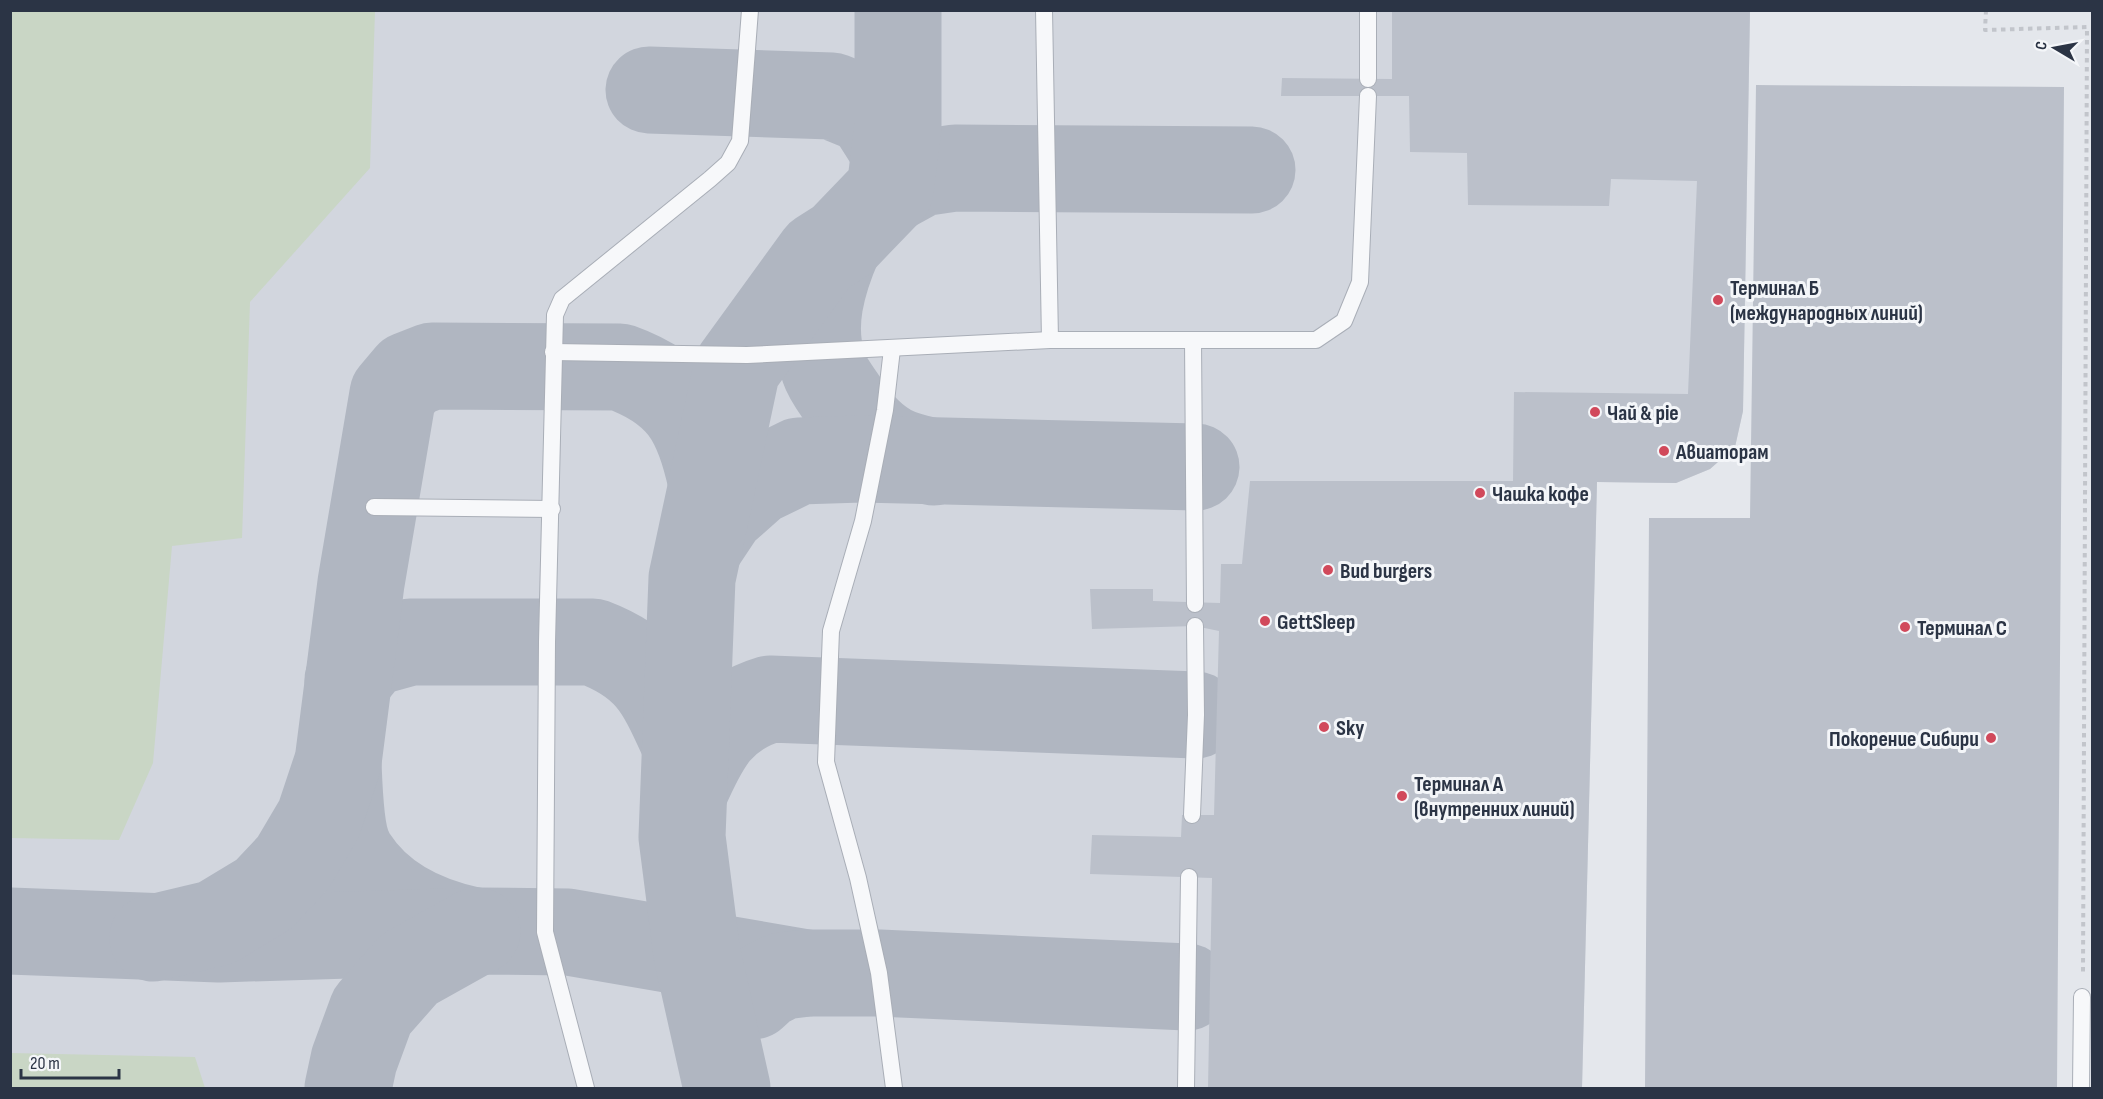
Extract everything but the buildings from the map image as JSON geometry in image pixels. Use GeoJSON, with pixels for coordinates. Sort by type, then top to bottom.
{"type":"FeatureCollection","features":[{"type":"Feature","properties":{"kind":"lane"},"geometry":{"type":"LineString","coordinates":[[586,1089],[545,932],[547,642],[555,315],[562,299],[710,179],[735,154],[740,141],[750,10]]}},
{"type":"Feature","properties":{"kind":"lane"},"geometry":{"type":"LineString","coordinates":[[1044,10],[1050,340]]}},
{"type":"Feature","properties":{"kind":"lane"},"geometry":{"type":"LineString","coordinates":[[1368,10],[1368,79]]}},
{"type":"Feature","properties":{"kind":"lane"},"geometry":{"type":"LineString","coordinates":[[553,352],[747,355],[1050,340],[1316,340],[1344,321],[1360,282],[1368,96]]}},
{"type":"Feature","properties":{"kind":"lane"},"geometry":{"type":"LineString","coordinates":[[1193,340],[1195,604]]}},
{"type":"Feature","properties":{"kind":"lane"},"geometry":{"type":"LineString","coordinates":[[892,349],[885,410],[863,521],[831,631],[826,762],[858,878],[879,973],[894,1089]]}},
{"type":"Feature","properties":{"kind":"lane"},"geometry":{"type":"LineString","coordinates":[[374,507],[552,508]]}},
{"type":"Feature","properties":{"kind":"lane"},"geometry":{"type":"LineString","coordinates":[[1192,815],[1196,715],[1195,626]]}},
{"type":"Feature","properties":{"kind":"lane"},"geometry":{"type":"LineString","coordinates":[[1186,1089],[1189,877]]}},
{"type":"Feature","properties":{"kind":"lane"},"geometry":{"type":"LineString","coordinates":[[2081,1089],[2082,998]]}},
{"type":"Feature","properties":{"kind":"path"},"geometry":{"type":"LineString","coordinates":[[1986,10],[1985,30],[2087,27],[2082,998]]}},
{"type":"Feature","properties":{"kind":"path"},"geometry":{"type":"LineString","coordinates":[[2085,475],[2092,475]]}},
{"type":"Feature","properties":{"kind":"shaded area"},"geometry":{"type":"Polygon","coordinates":[[[10,11],[1750,11],[1743,411],[1735,447],[1710,469],[1676,483],[1597,482],[1582,1088],[11,1088],[10,11]]]}},
{"type":"Feature","properties":{"kind":"green space"},"geometry":{"type":"Polygon","coordinates":[[[11,10],[375,11],[370,168],[250,302],[242,538],[172,546],[153,763],[119,840],[11,838],[11,10]]]}},
{"type":"Feature","properties":{"kind":"green space"},"geometry":{"type":"Polygon","coordinates":[[[11,1053],[195,1057],[205,1088],[11,1088],[11,1053]]]}},
{"type":"Feature","properties":{"kind":"taxiway"},"geometry":{"type":"LineString","coordinates":[[727,1088],[697,954],[682,837],[692,578],[737,368],[819,255],[841,241],[890,190],[898,126],[898,10]]}},
{"type":"Feature","properties":{"kind":"taxiway"},"geometry":{"type":"LineString","coordinates":[[649,90],[832,96],[864,109],[874,119],[895,152]]}},
{"type":"Feature","properties":{"kind":"taxiway"},"geometry":{"type":"LineString","coordinates":[[890,190],[921,173],[955,168],[1252,170]]}},
{"type":"Feature","properties":{"kind":"taxiway"},"geometry":{"type":"LineString","coordinates":[[839,243],[827,273],[818,320],[820,352],[826,372],[850,411],[875,438],[902,454],[934,462]]}},
{"type":"Feature","properties":{"kind":"taxiway"},"geometry":{"type":"LineString","coordinates":[[153,938],[216,923],[264,894],[293,863],[319,819],[338,762],[361,583],[393,394],[409,375],[432,366],[620,367],[658,386],[684,410],[700,441],[711,480]]}},
{"type":"Feature","properties":{"kind":"taxiway"},"geometry":{"type":"LineString","coordinates":[[700,545],[722,512],[756,482],[799,461],[861,459],[1196,467]]}},
{"type":"Feature","properties":{"kind":"taxiway"},"geometry":{"type":"LineString","coordinates":[[348,680],[370,653],[410,642],[593,642],[628,660],[652,682],[669,709],[685,744]]}},
{"type":"Feature","properties":{"kind":"taxiway"},"geometry":{"type":"LineString","coordinates":[[685,790],[716,733],[738,713],[770,699],[1196,715]]}},
{"type":"Feature","properties":{"kind":"taxiway"},"geometry":{"type":"LineString","coordinates":[[338,762],[345,837],[353,857],[376,884],[404,905],[436,920],[470,930]]}},
{"type":"Feature","properties":{"kind":"taxiway"},"geometry":{"type":"LineString","coordinates":[[10,931],[219,939],[477,931],[568,932],[807,973]]}},
{"type":"Feature","properties":{"kind":"taxiway"},"geometry":{"type":"LineString","coordinates":[[348,1088],[354,1060],[372,1011],[409,969],[477,931]]}},
{"type":"Feature","properties":{"kind":"taxiway"},"geometry":{"type":"LineString","coordinates":[[753,996],[765,985],[783,976],[807,973],[879,973],[1187,987]]}},
{"type":"Feature","properties":{"kind":"place","name":"Терминал Б (международных линий)"},"geometry":{"type":"Point","coordinates":[1718,300]}},
{"type":"Feature","properties":{"kind":"place","name":"Чай & pie"},"geometry":{"type":"Point","coordinates":[1595,412]}},
{"type":"Feature","properties":{"kind":"place","name":"Авиаторам"},"geometry":{"type":"Point","coordinates":[1664,451]}},
{"type":"Feature","properties":{"kind":"place","name":"Чашка кофе"},"geometry":{"type":"Point","coordinates":[1480,493]}},
{"type":"Feature","properties":{"kind":"place","name":"Bud burgers"},"geometry":{"type":"Point","coordinates":[1328,570]}},
{"type":"Feature","properties":{"kind":"place","name":"GettSleep"},"geometry":{"type":"Point","coordinates":[1265,621]}},
{"type":"Feature","properties":{"kind":"place","name":"Терминал С"},"geometry":{"type":"Point","coordinates":[1905,627]}},
{"type":"Feature","properties":{"kind":"place","name":"Sky"},"geometry":{"type":"Point","coordinates":[1324,727]}},
{"type":"Feature","properties":{"kind":"place","name":"Покорение Сибири"},"geometry":{"type":"Point","coordinates":[1991,738]}},
{"type":"Feature","properties":{"kind":"place","name":"Терминал А (внутренних линий)"},"geometry":{"type":"Point","coordinates":[1402,796]}}]}
